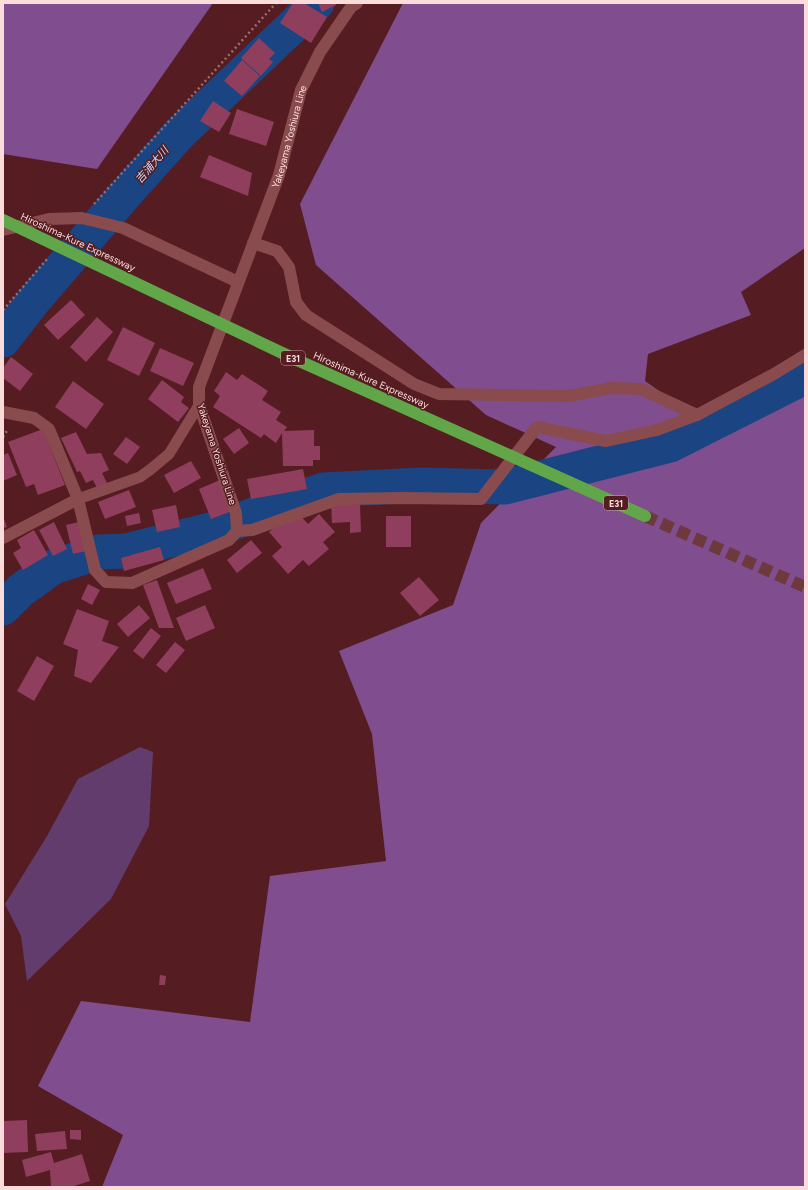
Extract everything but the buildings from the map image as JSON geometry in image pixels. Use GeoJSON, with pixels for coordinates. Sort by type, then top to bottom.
{"type":"FeatureCollection","features":[{"type":"Feature","properties":{"kind":"highway","name":"Hiroshima-Kure Expressway"},"geometry":{"type":"LineString","coordinates":[[3,220],[297,360],[645,516]]}},
{"type":"Feature","properties":{"kind":"street","name":"Yakeyama Yoshiura Line"},"geometry":{"type":"LineString","coordinates":[[237,529],[236,513],[199,406],[199,387],[279,175],[301,90],[320,52],[351,7],[357,3]]}},
{"type":"Feature","properties":{"kind":"street"},"geometry":{"type":"LineString","coordinates":[[3,230],[49,219],[82,218],[123,228],[238,282]]}},
{"type":"Feature","properties":{"kind":"street"},"geometry":{"type":"LineString","coordinates":[[253,243],[277,252],[289,267],[296,302],[306,315],[414,384],[439,394],[568,396],[611,388],[641,389],[697,415]]}},
{"type":"Feature","properties":{"kind":"street"},"geometry":{"type":"LineString","coordinates":[[3,412],[34,418],[49,429],[78,499],[95,570],[106,582],[132,583],[228,540],[237,529],[252,530],[339,499],[481,499],[537,427],[606,441],[657,430],[697,415],[774,374],[805,355]]}},
{"type":"Feature","properties":{"kind":"street"},"geometry":{"type":"LineString","coordinates":[[3,538],[78,499]]}},
{"type":"Feature","properties":{"kind":"lane"},"geometry":{"type":"LineString","coordinates":[[78,499],[140,477],[152,469],[169,454],[199,406]]}},
{"type":"Feature","properties":{"kind":"path"},"geometry":{"type":"LineString","coordinates":[[82,218],[276,3]]}},
{"type":"Feature","properties":{"kind":"path"},"geometry":{"type":"LineString","coordinates":[[3,310],[52,252]]}},
{"type":"Feature","properties":{"kind":"shaded area"},"geometry":{"type":"Polygon","coordinates":[[[3,3],[213,3],[97,169],[3,154],[3,3]]]}},
{"type":"Feature","properties":{"kind":"shaded area"},"geometry":{"type":"Polygon","coordinates":[[[403,3],[805,3],[805,248],[741,292],[751,315],[648,354],[645,381],[719,433],[805,380],[805,1187],[102,1187],[123,1135],[38,1086],[81,1001],[250,1022],[270,876],[386,861],[372,734],[339,651],[453,605],[481,523],[556,447],[486,415],[316,265],[300,204],[403,3]]]}},
{"type":"Feature","properties":{"kind":"shaded area"},"geometry":{"type":"Polygon","coordinates":[[[140,747],[153,752],[149,826],[111,899],[27,981],[21,936],[5,904],[47,836],[78,779],[140,747]]]}},
{"type":"Feature","properties":{"kind":"waterway","name":"吉浦大川"},"geometry":{"type":"LineString","coordinates":[[3,340],[34,300],[179,134],[317,3]]}},
{"type":"Feature","properties":{"kind":"waterway"},"geometry":{"type":"LineString","coordinates":[[3,608],[21,590],[53,567],[99,552],[126,551],[226,526],[323,490],[421,485],[505,487],[670,445],[805,377]]}},
{"type":"Feature","properties":{"kind":"tunnel"},"geometry":{"type":"LineString","coordinates":[[645,516],[805,587]]}}]}
